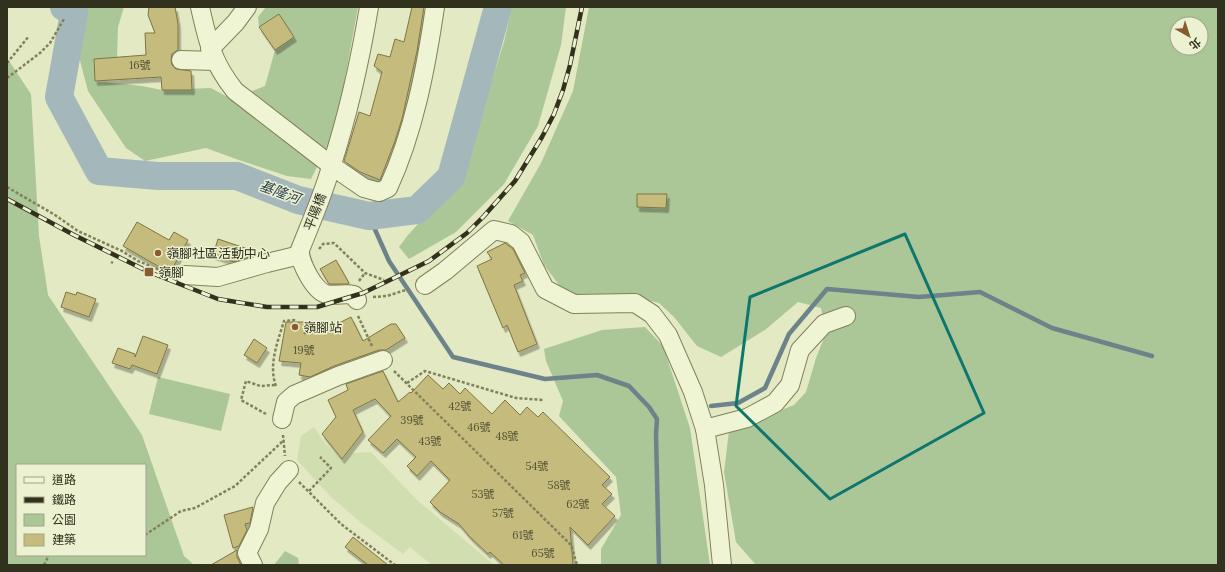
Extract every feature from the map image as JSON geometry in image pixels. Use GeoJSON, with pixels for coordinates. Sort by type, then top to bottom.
{"type":"FeatureCollection","features":[{"type":"Feature","properties":{"kind":"street"},"geometry":{"type":"LineString","coordinates":[[189,7],[223,76],[235,91],[330,170],[364,188],[379,192],[388,188],[400,161],[417,104],[436,7]]}},
{"type":"Feature","properties":{"kind":"street"},"geometry":{"type":"LineString","coordinates":[[200,7],[211,49]]}},
{"type":"Feature","properties":{"kind":"street"},"geometry":{"type":"LineString","coordinates":[[181,60],[211,49],[236,22],[247,7]]}},
{"type":"Feature","properties":{"kind":"street","name":"平陽橋"},"geometry":{"type":"LineString","coordinates":[[300,252],[330,170],[347,110],[363,41],[369,7]]}},
{"type":"Feature","properties":{"kind":"street"},"geometry":{"type":"LineString","coordinates":[[424,285],[445,271],[494,230],[511,234],[521,242],[545,289],[574,304],[635,303],[652,314],[668,336],[693,392],[705,429],[714,485],[722,565]]}},
{"type":"Feature","properties":{"kind":"street"},"geometry":{"type":"LineString","coordinates":[[185,275],[218,277],[300,252],[312,282],[324,294],[354,295],[356,300]]}},
{"type":"Feature","properties":{"kind":"street"},"geometry":{"type":"LineString","coordinates":[[705,429],[747,418],[775,403],[790,385],[800,350],[824,324],[846,316]]}},
{"type":"Feature","properties":{"kind":"street"},"geometry":{"type":"LineString","coordinates":[[282,419],[286,402],[294,395],[338,376],[383,360]]}},
{"type":"Feature","properties":{"kind":"street"},"geometry":{"type":"LineString","coordinates":[[253,565],[247,553],[258,529],[265,503],[278,482],[289,470]]}},
{"type":"Feature","properties":{"kind":"path"},"geometry":{"type":"LineString","coordinates":[[7,78],[40,53],[50,43],[64,19]]}},
{"type":"Feature","properties":{"kind":"path"},"geometry":{"type":"LineString","coordinates":[[7,62],[19,50],[29,36]]}},
{"type":"Feature","properties":{"kind":"path"},"geometry":{"type":"LineString","coordinates":[[7,187],[55,215],[78,231],[169,274],[185,275]]}},
{"type":"Feature","properties":{"kind":"path"},"geometry":{"type":"LineString","coordinates":[[323,244],[334,243],[364,273],[384,280]]}},
{"type":"Feature","properties":{"kind":"path"},"geometry":{"type":"LineString","coordinates":[[386,296],[424,285]]}},
{"type":"Feature","properties":{"kind":"path"},"geometry":{"type":"LineString","coordinates":[[356,300],[358,316],[372,347],[383,360],[571,545],[577,565]]}},
{"type":"Feature","properties":{"kind":"path"},"geometry":{"type":"LineString","coordinates":[[275,385],[273,365],[275,351],[284,321],[294,319]]}},
{"type":"Feature","properties":{"kind":"path"},"geometry":{"type":"LineString","coordinates":[[407,383],[425,371],[516,398],[543,400]]}},
{"type":"Feature","properties":{"kind":"path"},"geometry":{"type":"LineString","coordinates":[[294,395],[275,385],[260,386],[246,381],[241,400],[270,416],[282,419],[285,465],[341,524],[395,565]]}},
{"type":"Feature","properties":{"kind":"path"},"geometry":{"type":"LineString","coordinates":[[146,534],[181,511],[195,508],[235,486],[284,440]]}},
{"type":"Feature","properties":{"kind":"path"},"geometry":{"type":"LineString","coordinates":[[309,491],[331,468],[320,458]]}},
{"type":"Feature","properties":{"kind":"path"},"geometry":{"type":"LineString","coordinates":[[44,565],[48,556]]}},
{"type":"Feature","properties":{"kind":"highlighted area"},"geometry":{"type":"Polygon","coordinates":[[[905,234],[984,413],[830,499],[736,406],[750,297],[905,234]]]}},
{"type":"Feature","properties":{"kind":"green space"},"geometry":{"type":"Polygon","coordinates":[[[85,7],[124,7],[118,27],[117,57],[94,59],[95,81],[142,86],[162,90],[211,88],[231,99],[265,86],[275,50],[294,37],[279,14],[259,27],[258,17],[266,7],[358,7],[336,128],[311,179],[287,176],[206,148],[145,161],[126,148],[88,91],[78,53],[85,7]]]}},
{"type":"Feature","properties":{"kind":"green space"},"geometry":{"type":"Polygon","coordinates":[[[512,7],[566,7],[561,45],[538,126],[504,184],[456,232],[409,259],[399,247],[408,235],[462,176],[504,42],[512,7]]]}},
{"type":"Feature","properties":{"kind":"green space"},"geometry":{"type":"Polygon","coordinates":[[[589,7],[1218,7],[1218,565],[756,565],[736,542],[724,472],[729,431],[794,405],[806,392],[816,358],[826,333],[821,308],[798,302],[765,330],[721,357],[697,346],[674,317],[659,303],[626,295],[572,296],[559,285],[544,265],[533,235],[508,221],[541,163],[573,91],[589,7]]]}},
{"type":"Feature","properties":{"kind":"green space"},"geometry":{"type":"Polygon","coordinates":[[[7,58],[31,94],[39,236],[48,295],[142,435],[184,556],[194,565],[7,565],[7,58]]]}},
{"type":"Feature","properties":{"kind":"green space"},"geometry":{"type":"Polygon","coordinates":[[[645,327],[663,346],[690,428],[710,565],[601,565],[601,549],[621,515],[616,477],[559,416],[563,401],[546,361],[544,349],[602,330],[645,327]]]}},
{"type":"Feature","properties":{"kind":"green space"},"geometry":{"type":"Polygon","coordinates":[[[158,377],[230,394],[221,431],[149,414],[158,377]]]}},
{"type":"Feature","properties":{"kind":"green space"},"geometry":{"type":"Polygon","coordinates":[[[314,427],[324,442],[344,462],[353,453],[371,452],[416,499],[494,565],[432,565],[410,547],[403,554],[364,525],[331,497],[297,460],[301,436],[314,427]]]}},
{"type":"Feature","properties":{"kind":"green space"},"geometry":{"type":"Polygon","coordinates":[[[285,551],[298,558],[299,565],[274,565],[285,551]]]}},
{"type":"Feature","properties":{"kind":"building"},"geometry":{"type":"Polygon","coordinates":[[[149,7],[175,7],[178,24],[178,50],[172,54],[172,65],[176,69],[191,71],[192,90],[162,90],[161,77],[95,81],[94,59],[146,55],[145,33],[155,33],[148,15],[149,7]]]}},
{"type":"Feature","properties":{"kind":"building"},"geometry":{"type":"Polygon","coordinates":[[[412,7],[424,7],[417,51],[402,119],[380,180],[360,172],[344,161],[359,112],[370,116],[382,72],[374,66],[378,54],[390,57],[395,39],[404,42],[412,7]]]}},
{"type":"Feature","properties":{"kind":"building"},"geometry":{"type":"Polygon","coordinates":[[[279,14],[294,37],[275,50],[259,27],[279,14]]]}},
{"type":"Feature","properties":{"kind":"building"},"geometry":{"type":"Polygon","coordinates":[[[637,194],[667,194],[666,208],[637,207],[637,194]]]}},
{"type":"Feature","properties":{"kind":"building","name":"嶺腳社區活動中心"},"geometry":{"type":"Polygon","coordinates":[[[137,222],[169,240],[174,232],[188,240],[170,273],[123,246],[137,222]]]}},
{"type":"Feature","properties":{"kind":"building"},"geometry":{"type":"Polygon","coordinates":[[[218,239],[251,250],[249,257],[234,262],[213,255],[218,239]]]}},
{"type":"Feature","properties":{"kind":"building"},"geometry":{"type":"Polygon","coordinates":[[[505,243],[513,249],[525,273],[520,275],[523,281],[514,285],[537,344],[518,352],[507,325],[503,328],[477,266],[492,259],[487,252],[505,243]]]}},
{"type":"Feature","properties":{"kind":"building"},"geometry":{"type":"Polygon","coordinates":[[[336,260],[349,283],[329,284],[320,269],[336,260]]]}},
{"type":"Feature","properties":{"kind":"building"},"geometry":{"type":"Polygon","coordinates":[[[66,292],[76,295],[77,292],[96,299],[89,317],[61,307],[66,292]]]}},
{"type":"Feature","properties":{"kind":"building"},"geometry":{"type":"Polygon","coordinates":[[[351,317],[363,341],[391,324],[396,324],[405,338],[386,350],[379,350],[334,366],[310,377],[299,375],[301,363],[279,361],[286,322],[307,322],[304,334],[327,329],[351,317]]]}},
{"type":"Feature","properties":{"kind":"building"},"geometry":{"type":"Polygon","coordinates":[[[143,336],[168,345],[157,374],[132,365],[130,369],[112,363],[118,348],[135,354],[135,357],[143,336]]]}},
{"type":"Feature","properties":{"kind":"building"},"geometry":{"type":"Polygon","coordinates":[[[254,339],[267,348],[257,363],[244,355],[254,339]]]}},
{"type":"Feature","properties":{"kind":"building"},"geometry":{"type":"Polygon","coordinates":[[[383,371],[398,402],[410,392],[411,393],[428,375],[443,389],[449,383],[460,394],[465,388],[492,414],[505,400],[520,415],[527,407],[538,417],[543,412],[610,477],[602,485],[612,494],[602,504],[615,516],[588,545],[570,527],[573,565],[504,565],[490,552],[488,554],[459,524],[440,512],[430,502],[450,480],[431,461],[417,476],[407,466],[416,457],[397,439],[383,453],[368,440],[391,416],[375,399],[353,410],[363,432],[342,459],[322,434],[336,417],[328,400],[348,390],[346,384],[383,371]]]}},
{"type":"Feature","properties":{"kind":"building"},"geometry":{"type":"Polygon","coordinates":[[[253,507],[250,523],[245,524],[247,530],[239,546],[233,548],[224,515],[253,507]]]}},
{"type":"Feature","properties":{"kind":"building"},"geometry":{"type":"Polygon","coordinates":[[[353,537],[388,565],[368,565],[345,547],[353,537]]]}},
{"type":"Feature","properties":{"kind":"building"},"geometry":{"type":"Polygon","coordinates":[[[237,550],[237,557],[241,565],[211,565],[237,550]]]}},
{"type":"Feature","properties":{"kind":"waterway","name":"基隆河"},"geometry":{"type":"LineString","coordinates":[[64,7],[74,13],[59,97],[99,171],[158,176],[237,176],[298,200],[369,216],[417,210],[451,177],[498,7]]}},
{"type":"Feature","properties":{"kind":"waterway"},"geometry":{"type":"LineString","coordinates":[[369,216],[389,261],[453,357],[545,379],[597,375],[629,386],[649,407],[657,419],[656,434],[659,565]]}},
{"type":"Feature","properties":{"kind":"waterway"},"geometry":{"type":"LineString","coordinates":[[711,406],[738,403],[765,388],[789,334],[827,289],[919,297],[980,292],[1052,328],[1152,356]]}},
{"type":"Feature","properties":{"kind":"railway"},"geometry":{"type":"LineString","coordinates":[[7,199],[74,235],[149,272],[218,299],[267,307],[317,307],[363,293],[429,261],[467,233],[515,181],[554,114],[570,65],[582,7]]}},
{"type":"Feature","properties":{"kind":"place","name":"嶺腳社區活動中心"},"geometry":{"type":"Point","coordinates":[158,253]}},
{"type":"Feature","properties":{"kind":"place","name":"嶺腳"},"geometry":{"type":"Point","coordinates":[149,272]}},
{"type":"Feature","properties":{"kind":"place","name":"嶺腳站"},"geometry":{"type":"Point","coordinates":[295,327]}}]}
